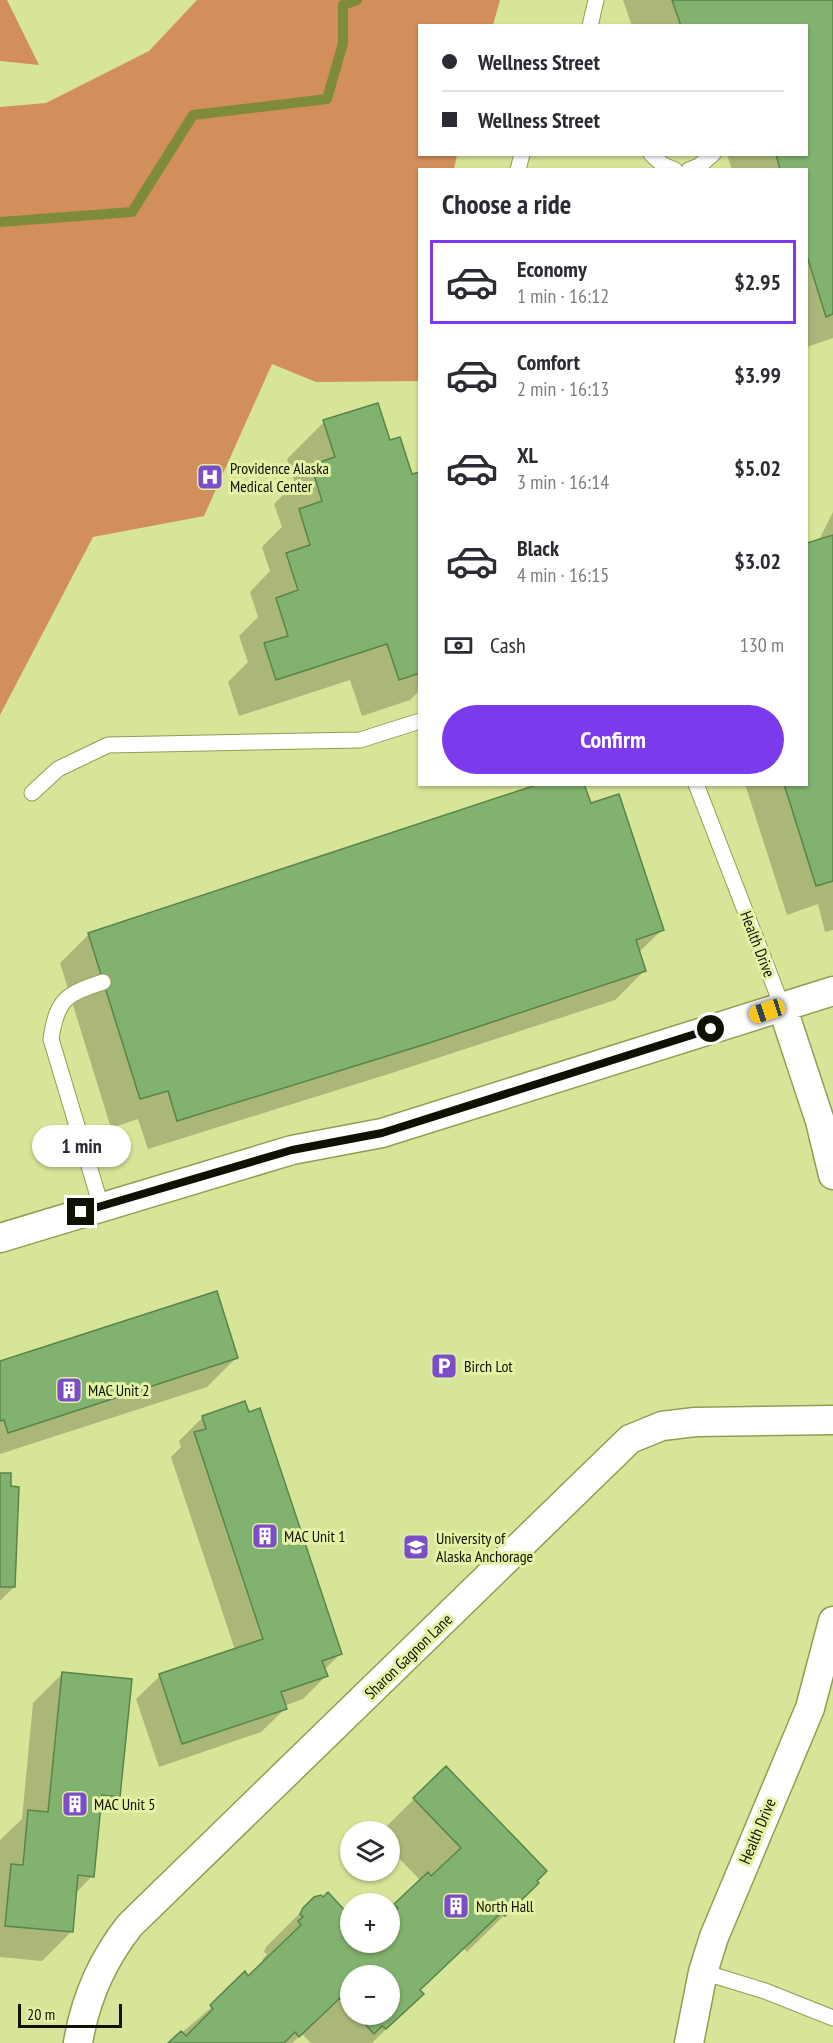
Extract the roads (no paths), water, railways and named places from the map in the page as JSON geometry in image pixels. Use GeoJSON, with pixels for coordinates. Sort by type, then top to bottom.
{"type":"FeatureCollection","features":[{"type":"Feature","properties":{"kind":"street"},"geometry":{"type":"LineString","coordinates":[[0,1238],[292,1150],[382,1133],[833,991]]}},
{"type":"Feature","properties":{"kind":"street","name":"Health Drive"},"geometry":{"type":"LineString","coordinates":[[782,1006],[820,1121],[833,1175]]}},
{"type":"Feature","properties":{"kind":"street","name":"Sharon Gagnon Lane"},"geometry":{"type":"LineString","coordinates":[[78,2043],[100,1972],[115,1945],[135,1920],[630,1439],[662,1426],[695,1422],[833,1420]]}},
{"type":"Feature","properties":{"kind":"street","name":"Health Drive"},"geometry":{"type":"LineString","coordinates":[[689,2043],[703,1972],[733,1889],[810,1708],[833,1621]]}},
{"type":"Feature","properties":{"kind":"lane"},"geometry":{"type":"LineString","coordinates":[[590,24],[596,0]]}},
{"type":"Feature","properties":{"kind":"lane"},"geometry":{"type":"LineString","coordinates":[[653,156],[667,168]]}},
{"type":"Feature","properties":{"kind":"lane"},"geometry":{"type":"LineString","coordinates":[[694,168],[711,156]]}},
{"type":"Feature","properties":{"kind":"lane"},"geometry":{"type":"LineString","coordinates":[[32,793],[58,769],[108,746],[360,740],[418,722]]}},
{"type":"Feature","properties":{"kind":"lane","name":"Health Drive"},"geometry":{"type":"LineString","coordinates":[[697,786],[782,1006]]}},
{"type":"Feature","properties":{"kind":"lane"},"geometry":{"type":"LineString","coordinates":[[101,1206],[51,1039],[55,1013],[65,1000],[75,991],[103,982]]}},
{"type":"Feature","properties":{"kind":"lane"},"geometry":{"type":"LineString","coordinates":[[703,1972],[765,1990],[833,2018]]}},
{"type":"Feature","properties":{"kind":"waterway"},"geometry":{"type":"LineString","coordinates":[[0,222],[132,212],[193,115],[327,99],[343,43],[343,5],[357,0]]}},
{"type":"Feature","properties":{"kind":"place","name":"Providence Alaska Medical Center"},"geometry":{"type":"Point","coordinates":[210,477]}},
{"type":"Feature","properties":{"kind":"place","name":"Birch Lot"},"geometry":{"type":"Point","coordinates":[444,1366]}},
{"type":"Feature","properties":{"kind":"place","name":"MAC Unit 2"},"geometry":{"type":"Point","coordinates":[69,1390]}},
{"type":"Feature","properties":{"kind":"place","name":"MAC Unit 1"},"geometry":{"type":"Point","coordinates":[265,1536]}},
{"type":"Feature","properties":{"kind":"place","name":"University of Alaska Anchorage"},"geometry":{"type":"Point","coordinates":[416,1547]}},
{"type":"Feature","properties":{"kind":"place","name":"MAC Unit 5"},"geometry":{"type":"Point","coordinates":[75,1804]}},
{"type":"Feature","properties":{"kind":"place","name":"North Hall"},"geometry":{"type":"Point","coordinates":[456,1906]}}]}
